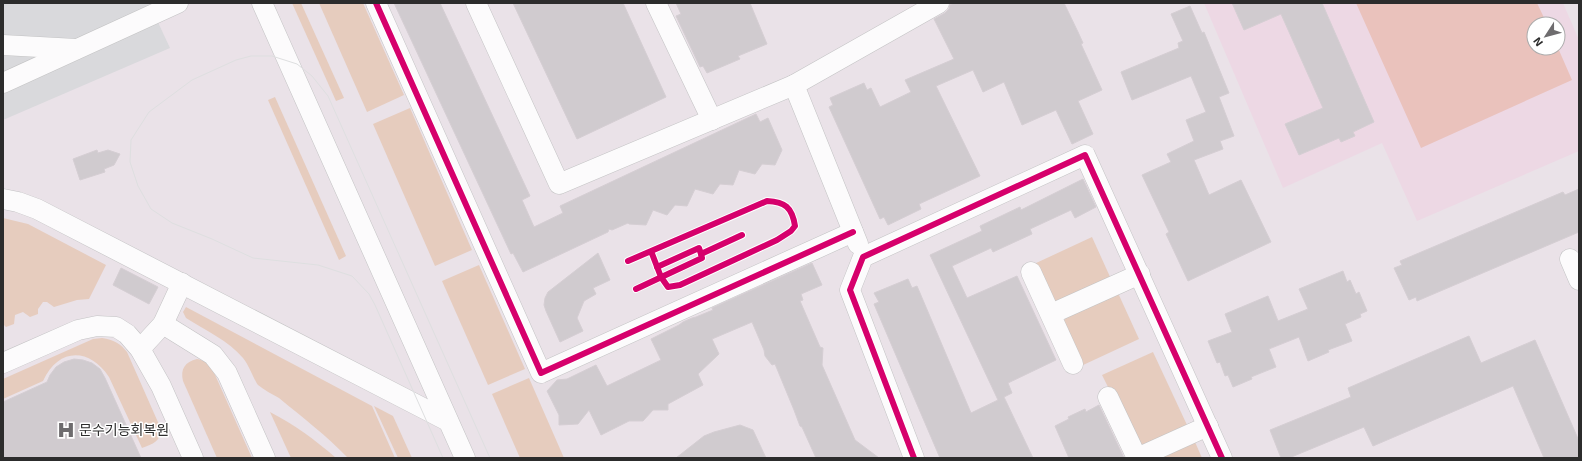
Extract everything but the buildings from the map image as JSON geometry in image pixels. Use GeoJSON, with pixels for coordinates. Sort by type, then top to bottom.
{"type":"FeatureCollection","features":[{"type":"Feature","properties":{"kind":"street"},"geometry":{"type":"LineString","coordinates":[[3,83],[178,3]]}},
{"type":"Feature","properties":{"kind":"street"},"geometry":{"type":"LineString","coordinates":[[262,3],[465,458]]}},
{"type":"Feature","properties":{"kind":"street"},"geometry":{"type":"LineString","coordinates":[[376,3],[541,374],[853,232]]}},
{"type":"Feature","properties":{"kind":"street"},"geometry":{"type":"LineString","coordinates":[[476,3],[559,184],[794,84],[939,3]]}},
{"type":"Feature","properties":{"kind":"street"},"geometry":{"type":"LineString","coordinates":[[656,3],[712,120]]}},
{"type":"Feature","properties":{"kind":"street"},"geometry":{"type":"LineString","coordinates":[[3,45],[80,49]]}},
{"type":"Feature","properties":{"kind":"street"},"geometry":{"type":"LineString","coordinates":[[794,84],[863,257],[850,290],[914,458]]}},
{"type":"Feature","properties":{"kind":"street"},"geometry":{"type":"LineString","coordinates":[[863,257],[1085,155],[1222,458]]}},
{"type":"Feature","properties":{"kind":"street"},"geometry":{"type":"LineString","coordinates":[[3,199],[18,202],[37,209],[448,421]]}},
{"type":"Feature","properties":{"kind":"street"},"geometry":{"type":"LineString","coordinates":[[1570,260],[1579,280]]}},
{"type":"Feature","properties":{"kind":"street"},"geometry":{"type":"LineString","coordinates":[[1031,272],[1073,364]]}},
{"type":"Feature","properties":{"kind":"street"},"geometry":{"type":"LineString","coordinates":[[1051,314],[1140,274]]}},
{"type":"Feature","properties":{"kind":"street"},"geometry":{"type":"LineString","coordinates":[[140,349],[163,324],[182,283]]}},
{"type":"Feature","properties":{"kind":"street"},"geometry":{"type":"LineString","coordinates":[[163,324],[214,355],[227,374],[265,458]]}},
{"type":"Feature","properties":{"kind":"street"},"geometry":{"type":"LineString","coordinates":[[3,363],[78,330],[97,326],[116,327],[128,334],[140,349],[161,386],[193,458]]}},
{"type":"Feature","properties":{"kind":"street"},"geometry":{"type":"LineString","coordinates":[[1108,397],[1137,458],[1208,426]]}},
{"type":"Feature","properties":{"kind":"shaded area"},"geometry":{"type":"Polygon","coordinates":[[[3,3],[149,3],[170,48],[3,120],[3,3]]]}},
{"type":"Feature","properties":{"kind":"shaded area"},"geometry":{"type":"Polygon","coordinates":[[[292,3],[301,3],[344,98],[336,101],[292,3]]]}},
{"type":"Feature","properties":{"kind":"shaded area"},"geometry":{"type":"Polygon","coordinates":[[[319,3],[363,3],[404,95],[367,112],[319,3]]]}},
{"type":"Feature","properties":{"kind":"shaded area"},"geometry":{"type":"Polygon","coordinates":[[[1204,3],[1563,3],[1579,40],[1579,151],[1417,221],[1382,143],[1283,188],[1204,3]]]}},
{"type":"Feature","properties":{"kind":"shaded area"},"geometry":{"type":"Polygon","coordinates":[[[1356,3],[1537,3],[1543,16],[1526,16],[1526,56],[1562,56],[1572,80],[1421,148],[1356,3]]]}},
{"type":"Feature","properties":{"kind":"shaded area"},"geometry":{"type":"Polygon","coordinates":[[[275,97],[346,256],[339,260],[268,100],[275,97]]]}},
{"type":"Feature","properties":{"kind":"shaded area"},"geometry":{"type":"Polygon","coordinates":[[[410,108],[472,250],[435,266],[373,124],[410,108]]]}},
{"type":"Feature","properties":{"kind":"shaded area"},"geometry":{"type":"Polygon","coordinates":[[[3,218],[28,224],[106,265],[89,299],[77,300],[54,307],[47,302],[43,302],[38,309],[38,314],[30,317],[23,312],[15,315],[14,324],[6,327],[3,324],[3,218]]]}},
{"type":"Feature","properties":{"kind":"shaded area"},"geometry":{"type":"Polygon","coordinates":[[[1092,237],[1111,279],[1054,303],[1034,264],[1092,237]]]}},
{"type":"Feature","properties":{"kind":"shaded area"},"geometry":{"type":"Polygon","coordinates":[[[479,265],[525,369],[488,385],[442,281],[479,265]]]}},
{"type":"Feature","properties":{"kind":"shaded area"},"geometry":{"type":"Polygon","coordinates":[[[1118,293],[1139,339],[1081,366],[1063,322],[1066,317],[1118,293]]]}},
{"type":"Feature","properties":{"kind":"shaded area"},"geometry":{"type":"Polygon","coordinates":[[[186,307],[372,406],[395,458],[348,458],[323,434],[279,398],[258,385],[245,361],[231,346],[186,318],[183,312],[186,307]]]}},
{"type":"Feature","properties":{"kind":"shaded area"},"geometry":{"type":"Polygon","coordinates":[[[102,338],[116,342],[127,352],[161,429],[160,436],[156,442],[150,445],[142,448],[109,377],[101,367],[92,360],[83,356],[74,355],[65,357],[49,370],[43,381],[3,399],[3,379],[93,339],[102,338]]]}},
{"type":"Feature","properties":{"kind":"shaded area"},"geometry":{"type":"Polygon","coordinates":[[[1153,352],[1187,425],[1145,444],[1141,444],[1102,375],[1153,352]]]}},
{"type":"Feature","properties":{"kind":"shaded area"},"geometry":{"type":"Polygon","coordinates":[[[197,359],[202,360],[212,368],[252,458],[217,458],[182,377],[184,367],[189,362],[197,359]]]}},
{"type":"Feature","properties":{"kind":"shaded area"},"geometry":{"type":"Polygon","coordinates":[[[529,378],[564,458],[520,458],[492,394],[529,378]]]}},
{"type":"Feature","properties":{"kind":"shaded area"},"geometry":{"type":"Polygon","coordinates":[[[374,406],[393,416],[412,458],[398,458],[374,406]]]}},
{"type":"Feature","properties":{"kind":"shaded area"},"geometry":{"type":"Polygon","coordinates":[[[270,412],[304,433],[336,458],[291,458],[270,412]]]}},
{"type":"Feature","properties":{"kind":"shaded area"},"geometry":{"type":"Polygon","coordinates":[[[1195,442],[1202,458],[1161,458],[1195,442]]]}},
{"type":"Feature","properties":{"kind":"tram line"},"geometry":{"type":"LineString","coordinates":[[443,458],[375,305],[369,294],[352,276],[318,265],[253,258],[172,223],[151,209],[138,186],[130,162],[131,140],[149,112],[192,80],[236,60],[251,56],[272,56],[297,64],[312,76],[328,96],[490,458]]}},
{"type":"Feature","properties":{"kind":"cycle path"},"geometry":{"type":"LineString","coordinates":[[376,3],[541,373],[853,232]]}},
{"type":"Feature","properties":{"kind":"cycle path"},"geometry":{"type":"LineString","coordinates":[[914,458],[850,290],[863,257],[1085,155],[1222,458]]}},
{"type":"Feature","properties":{"kind":"cycle path"},"geometry":{"type":"LineString","coordinates":[[628,261],[767,201],[783,204],[790,210],[794,220],[795,226],[791,231],[777,240],[680,285],[668,287],[661,277],[651,251]]}},
{"type":"Feature","properties":{"kind":"cycle path"},"geometry":{"type":"LineString","coordinates":[[657,267],[699,248],[701,254],[742,235]]}},
{"type":"Feature","properties":{"kind":"cycle path"},"geometry":{"type":"LineString","coordinates":[[636,289],[702,258],[701,254]]}},
{"type":"Feature","properties":{"kind":"place","name":"문수기능회복원"},"geometry":{"type":"Point","coordinates":[66,430]}}]}
